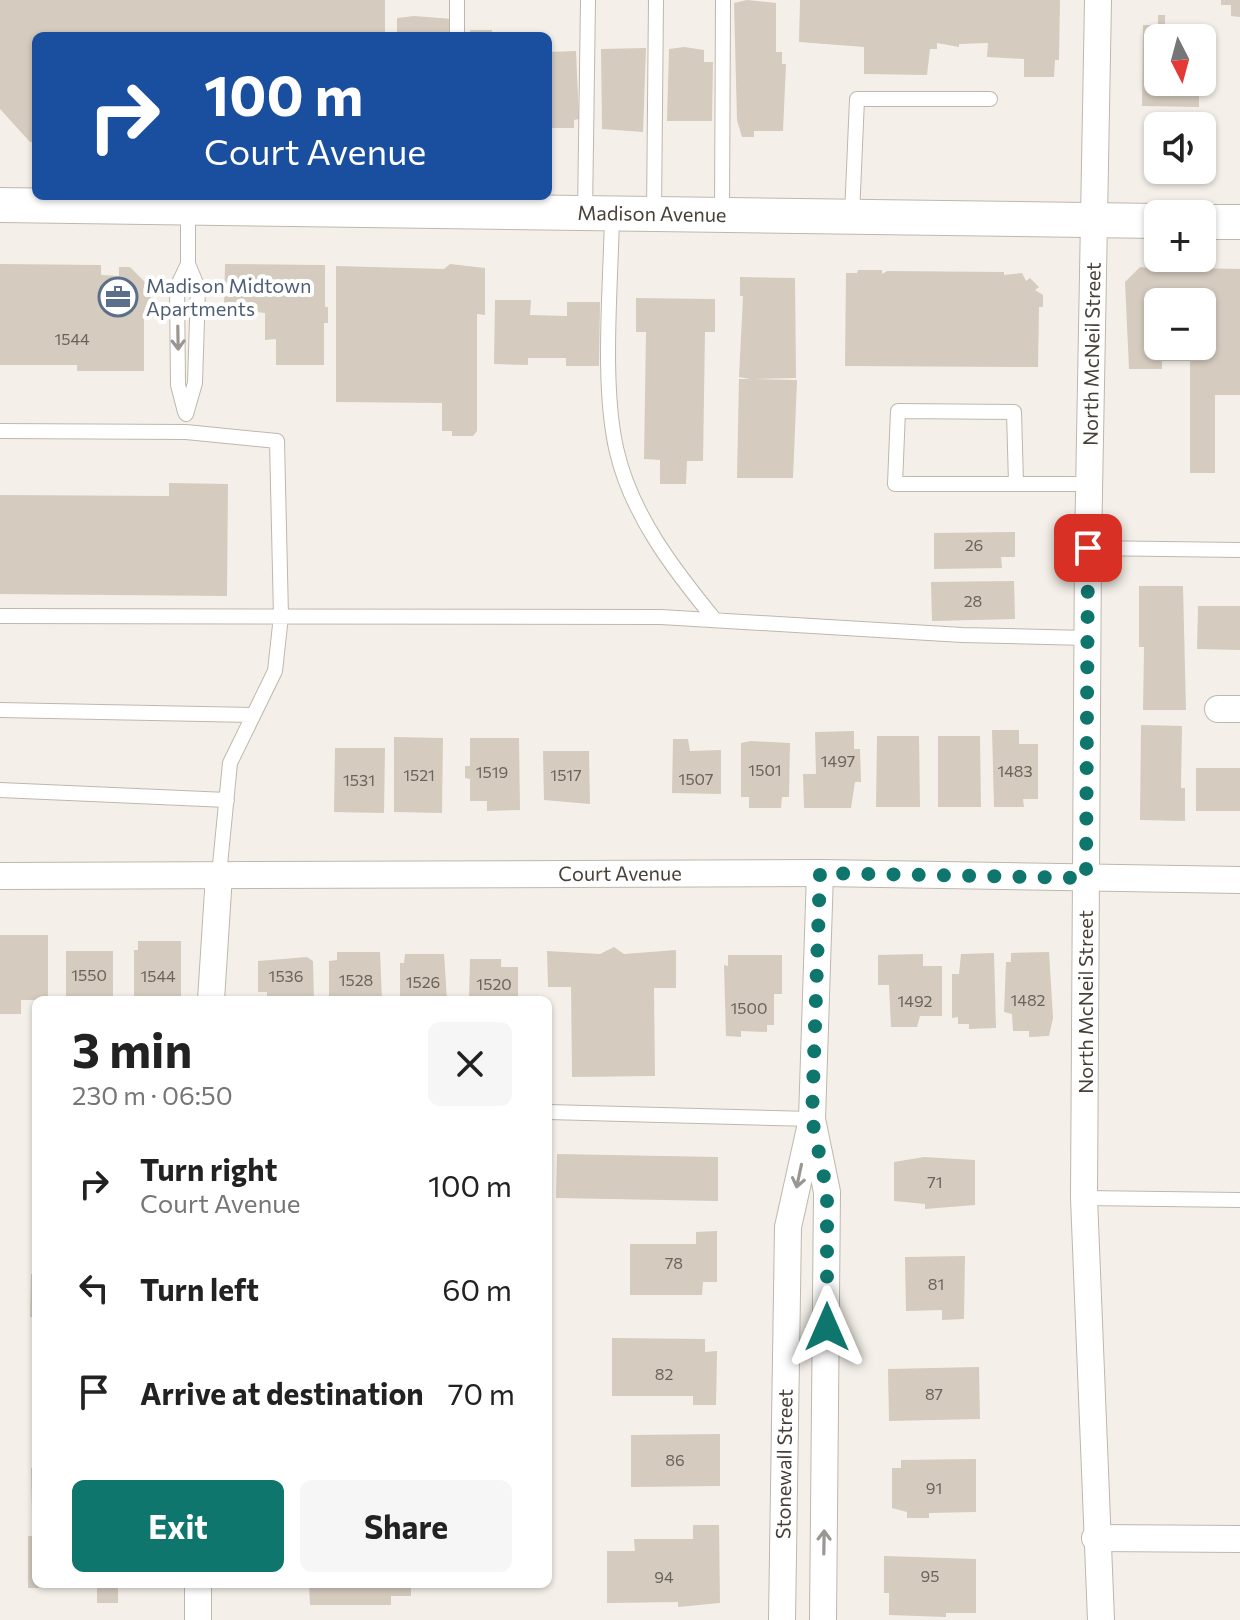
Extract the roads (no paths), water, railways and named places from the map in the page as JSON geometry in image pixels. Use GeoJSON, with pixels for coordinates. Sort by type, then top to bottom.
{"type":"FeatureCollection","features":[{"type":"Feature","properties":{"kind":"street","name":"North McNeil Street"},"geometry":{"type":"LineString","coordinates":[[1098,0],[1088,548],[1084,1198],[1095,1538],[1101,1620]]}},
{"type":"Feature","properties":{"kind":"street","name":"Madison Avenue"},"geometry":{"type":"LineString","coordinates":[[0,205],[188,208],[456,204],[598,213],[1144,221]]}},
{"type":"Feature","properties":{"kind":"street"},"geometry":{"type":"LineString","coordinates":[[1216,222],[1240,222]]}},
{"type":"Feature","properties":{"kind":"street","name":"Court Avenue"},"geometry":{"type":"LineString","coordinates":[[0,876],[820,873],[1240,880]]}},
{"type":"Feature","properties":{"kind":"street","name":"Stonewall Street"},"geometry":{"type":"LineString","coordinates":[[782,1620],[788,1227],[812,1119],[820,873]]}},
{"type":"Feature","properties":{"kind":"street"},"geometry":{"type":"LineString","coordinates":[[211,996],[219,875]]}},
{"type":"Feature","properties":{"kind":"street","name":"Stonewall Street"},"geometry":{"type":"LineString","coordinates":[[812,1119],[827,1192],[823,1620]]}},
{"type":"Feature","properties":{"kind":"street"},"geometry":{"type":"LineString","coordinates":[[1095,1538],[1240,1539]]}},
{"type":"Feature","properties":{"kind":"street"},"geometry":{"type":"LineString","coordinates":[[198,1588],[198,1620]]}},
{"type":"Feature","properties":{"kind":"lane"},"geometry":{"type":"LineString","coordinates":[[457,0],[457,32]]}},
{"type":"Feature","properties":{"kind":"lane"},"geometry":{"type":"LineString","coordinates":[[588,0],[610,409],[617,454],[648,529],[715,620]]}},
{"type":"Feature","properties":{"kind":"lane"},"geometry":{"type":"LineString","coordinates":[[654,214],[656,0]]}},
{"type":"Feature","properties":{"kind":"lane"},"geometry":{"type":"LineString","coordinates":[[722,215],[723,0]]}},
{"type":"Feature","properties":{"kind":"lane"},"geometry":{"type":"LineString","coordinates":[[851,216],[857,99],[990,99]]}},
{"type":"Feature","properties":{"kind":"lane"},"geometry":{"type":"LineString","coordinates":[[186,432],[186,414],[178,385],[177,287],[188,264],[188,208]]}},
{"type":"Feature","properties":{"kind":"lane"},"geometry":{"type":"LineString","coordinates":[[1016,483],[1014,412],[898,411],[895,484],[1089,484]]}},
{"type":"Feature","properties":{"kind":"lane"},"geometry":{"type":"LineString","coordinates":[[0,431],[186,432],[277,441],[281,616],[275,671],[230,763],[219,875]]}},
{"type":"Feature","properties":{"kind":"lane"},"geometry":{"type":"LineString","coordinates":[[1088,548],[1240,550]]}},
{"type":"Feature","properties":{"kind":"lane"},"geometry":{"type":"LineString","coordinates":[[0,616],[715,620],[962,635],[1087,638]]}},
{"type":"Feature","properties":{"kind":"lane"},"geometry":{"type":"LineString","coordinates":[[0,710],[253,715]]}},
{"type":"Feature","properties":{"kind":"lane"},"geometry":{"type":"LineString","coordinates":[[0,790],[227,800]]}},
{"type":"Feature","properties":{"kind":"lane"},"geometry":{"type":"LineString","coordinates":[[552,1112],[812,1119]]}},
{"type":"Feature","properties":{"kind":"lane"},"geometry":{"type":"LineString","coordinates":[[1084,1198],[1240,1200]]}},
{"type":"Feature","properties":{"kind":"place","name":"Madison Midtown Apartments"},"geometry":{"type":"Point","coordinates":[118,297]}}]}
